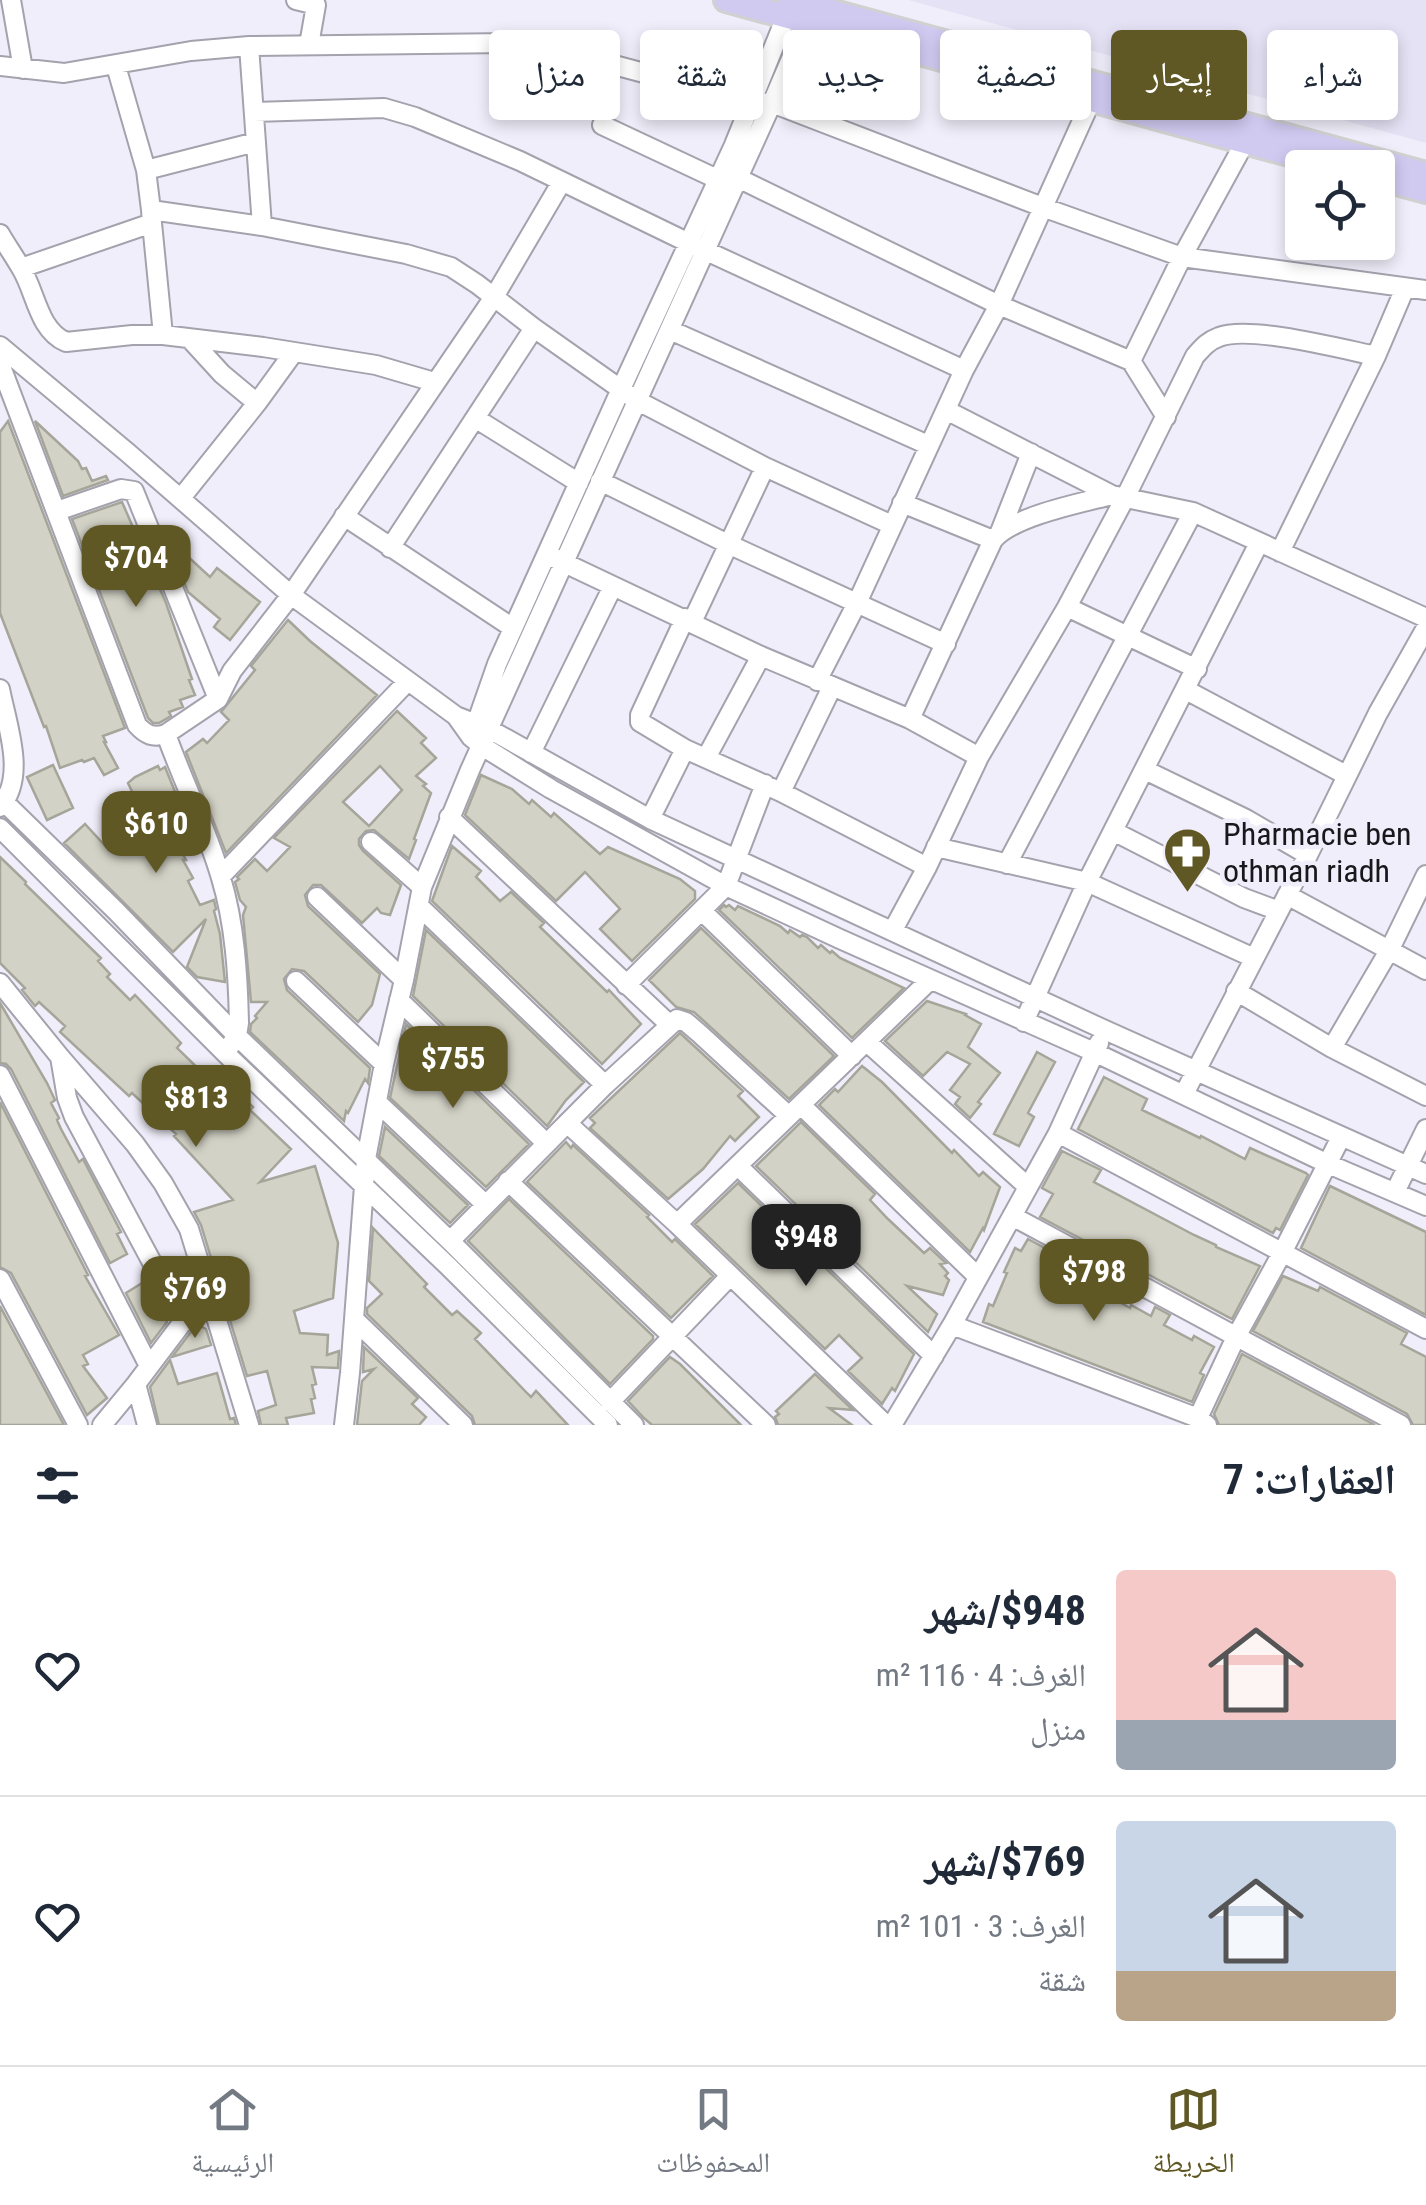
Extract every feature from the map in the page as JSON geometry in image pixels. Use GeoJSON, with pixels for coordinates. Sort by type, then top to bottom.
{"type":"FeatureCollection","features":[{"type":"Feature","properties":{"kind":"main road"},"geometry":{"type":"LineString","coordinates":[[726,0],[798,10],[940,49]]}},
{"type":"Feature","properties":{"kind":"main road"},"geometry":{"type":"LineString","coordinates":[[1091,89],[1426,174]]}},
{"type":"Feature","properties":{"kind":"main road"},"geometry":{"type":"LineString","coordinates":[[1091,101],[1285,153]]}},
{"type":"Feature","properties":{"kind":"main road"},"geometry":{"type":"LineString","coordinates":[[1395,182],[1426,190]]}},
{"type":"Feature","properties":{"kind":"street"},"geometry":{"type":"LineString","coordinates":[[11,0],[24,70]]}},
{"type":"Feature","properties":{"kind":"street"},"geometry":{"type":"LineString","coordinates":[[296,0],[317,2],[309,45]]}},
{"type":"Feature","properties":{"kind":"street"},"geometry":{"type":"LineString","coordinates":[[798,10],[763,102],[1182,257],[1426,290]]}},
{"type":"Feature","properties":{"kind":"street"},"geometry":{"type":"LineString","coordinates":[[0,66],[64,73],[191,51],[250,46],[515,43],[539,45],[640,71]]}},
{"type":"Feature","properties":{"kind":"street"},"geometry":{"type":"LineString","coordinates":[[250,46],[262,226]]}},
{"type":"Feature","properties":{"kind":"street"},"geometry":{"type":"LineString","coordinates":[[116,66],[146,170],[163,336]]}},
{"type":"Feature","properties":{"kind":"street"},"geometry":{"type":"LineString","coordinates":[[254,112],[384,108],[415,117],[489,147],[964,370]]}},
{"type":"Feature","properties":{"kind":"street"},"geometry":{"type":"LineString","coordinates":[[344,1425],[366,1159],[422,887],[470,770],[497,664],[600,481],[628,395],[670,330],[717,179],[752,120]]}},
{"type":"Feature","properties":{"kind":"street"},"geometry":{"type":"LineString","coordinates":[[480,734],[555,558],[580,483],[628,395],[697,247],[738,178],[757,120]]}},
{"type":"Feature","properties":{"kind":"street"},"geometry":{"type":"LineString","coordinates":[[626,985],[726,886],[825,684],[928,445],[999,306],[1083,120]]}},
{"type":"Feature","properties":{"kind":"street"},"geometry":{"type":"LineString","coordinates":[[602,125],[717,179]]}},
{"type":"Feature","properties":{"kind":"street"},"geometry":{"type":"LineString","coordinates":[[146,170],[256,142]]}},
{"type":"Feature","properties":{"kind":"street"},"geometry":{"type":"LineString","coordinates":[[1130,361],[1245,142]]}},
{"type":"Feature","properties":{"kind":"street"},"geometry":{"type":"LineString","coordinates":[[738,178],[999,306],[1130,361],[1166,417]]}},
{"type":"Feature","properties":{"kind":"street"},"geometry":{"type":"LineString","coordinates":[[1,369],[137,724],[150,736],[166,734],[218,699],[232,671],[291,596],[494,297],[562,182]]}},
{"type":"Feature","properties":{"kind":"street"},"geometry":{"type":"LineString","coordinates":[[22,268],[151,216],[262,226],[439,263],[460,272],[628,395],[766,467],[892,525]]}},
{"type":"Feature","properties":{"kind":"street"},"geometry":{"type":"LineString","coordinates":[[0,234],[22,268],[48,329],[60,340],[132,335],[190,339],[376,365],[434,382]]}},
{"type":"Feature","properties":{"kind":"street"},"geometry":{"type":"LineString","coordinates":[[1280,552],[1406,288]]}},
{"type":"Feature","properties":{"kind":"street"},"geometry":{"type":"LineString","coordinates":[[390,548],[534,328]]}},
{"type":"Feature","properties":{"kind":"street"},"geometry":{"type":"LineString","coordinates":[[670,330],[928,445]]}},
{"type":"Feature","properties":{"kind":"street"},"geometry":{"type":"LineString","coordinates":[[893,930],[979,757],[1067,607],[1118,496],[1206,343],[1223,335],[1248,333],[1376,356]]}},
{"type":"Feature","properties":{"kind":"street"},"geometry":{"type":"LineString","coordinates":[[190,339],[257,404]]}},
{"type":"Feature","properties":{"kind":"street"},"geometry":{"type":"LineString","coordinates":[[0,346],[291,596],[567,798],[726,886],[1094,1052],[1326,1164],[1426,1206]]}},
{"type":"Feature","properties":{"kind":"street"},"geometry":{"type":"LineString","coordinates":[[181,498],[294,352]]}},
{"type":"Feature","properties":{"kind":"street"},"geometry":{"type":"LineString","coordinates":[[946,410],[1118,496],[1193,512],[1426,618]]}},
{"type":"Feature","properties":{"kind":"street"},"geometry":{"type":"LineString","coordinates":[[475,418],[580,483]]}},
{"type":"Feature","properties":{"kind":"street"},"geometry":{"type":"LineString","coordinates":[[910,718],[1031,453]]}},
{"type":"Feature","properties":{"kind":"street"},"geometry":{"type":"LineString","coordinates":[[766,467],[639,718],[646,728],[685,750],[773,788],[927,866]]}},
{"type":"Feature","properties":{"kind":"street"},"geometry":{"type":"LineString","coordinates":[[600,481],[946,644]]}},
{"type":"Feature","properties":{"kind":"street"},"geometry":{"type":"LineString","coordinates":[[58,511],[121,489],[134,491],[218,699]]}},
{"type":"Feature","properties":{"kind":"street"},"geometry":{"type":"LineString","coordinates":[[902,503],[996,536],[1030,518],[1118,496]]}},
{"type":"Feature","properties":{"kind":"street"},"geometry":{"type":"LineString","coordinates":[[1007,864],[1193,512]]}},
{"type":"Feature","properties":{"kind":"street"},"geometry":{"type":"LineString","coordinates":[[344,516],[514,628]]}},
{"type":"Feature","properties":{"kind":"street"},"geometry":{"type":"LineString","coordinates":[[1024,1022],[1113,831],[1259,543]]}},
{"type":"Feature","properties":{"kind":"street"},"geometry":{"type":"LineString","coordinates":[[555,558],[761,656],[910,718],[979,757]]}},
{"type":"Feature","properties":{"kind":"street"},"geometry":{"type":"LineString","coordinates":[[532,753],[613,586]]}},
{"type":"Feature","properties":{"kind":"street"},"geometry":{"type":"LineString","coordinates":[[1067,607],[1197,669]]}},
{"type":"Feature","properties":{"kind":"street"},"geometry":{"type":"LineString","coordinates":[[1184,1094],[1346,775],[1426,628]]}},
{"type":"Feature","properties":{"kind":"street"},"geometry":{"type":"LineString","coordinates":[[706,758],[761,656]]}},
{"type":"Feature","properties":{"kind":"street"},"geometry":{"type":"LineString","coordinates":[[221,876],[408,682]]}},
{"type":"Feature","properties":{"kind":"street"},"geometry":{"type":"LineString","coordinates":[[0,689],[14,769],[12,787],[2,803],[634,1425]]}},
{"type":"Feature","properties":{"kind":"street"},"geometry":{"type":"LineString","coordinates":[[1186,690],[1346,775]]}},
{"type":"Feature","properties":{"kind":"street"},"geometry":{"type":"LineString","coordinates":[[166,734],[221,876],[229,910],[238,1036],[225,1053]]}},
{"type":"Feature","properties":{"kind":"street"},"geometry":{"type":"LineString","coordinates":[[480,734],[532,753],[650,819],[736,859],[1418,1170]]}},
{"type":"Feature","properties":{"kind":"street"},"geometry":{"type":"LineString","coordinates":[[650,819],[685,750]]}},
{"type":"Feature","properties":{"kind":"street"},"geometry":{"type":"LineString","coordinates":[[1145,770],[1246,819],[1308,855]]}},
{"type":"Feature","properties":{"kind":"street"},"geometry":{"type":"LineString","coordinates":[[449,816],[669,1024]]}},
{"type":"Feature","properties":{"kind":"street"},"geometry":{"type":"LineString","coordinates":[[0,828],[608,1425]]}},
{"type":"Feature","properties":{"kind":"street"},"geometry":{"type":"LineString","coordinates":[[1113,831],[1244,898],[1283,903],[1390,949],[1426,970]]}},
{"type":"Feature","properties":{"kind":"street"},"geometry":{"type":"LineString","coordinates":[[371,842],[422,887]]}},
{"type":"Feature","properties":{"kind":"street"},"geometry":{"type":"LineString","coordinates":[[936,847],[1088,882],[1254,958]]}},
{"type":"Feature","properties":{"kind":"street"},"geometry":{"type":"LineString","coordinates":[[1332,1048],[1390,949],[1426,875]]}},
{"type":"Feature","properties":{"kind":"street"},"geometry":{"type":"LineString","coordinates":[[317,897],[404,980]]}},
{"type":"Feature","properties":{"kind":"street"},"geometry":{"type":"LineString","coordinates":[[418,906],[605,1085]]}},
{"type":"Feature","properties":{"kind":"street"},"geometry":{"type":"LineString","coordinates":[[702,910],[852,1056]]}},
{"type":"Feature","properties":{"kind":"street"},"geometry":{"type":"LineString","coordinates":[[101,927],[116,911]]}},
{"type":"Feature","properties":{"kind":"street"},"geometry":{"type":"LineString","coordinates":[[677,1224],[930,980]]}},
{"type":"Feature","properties":{"kind":"street"},"geometry":{"type":"LineString","coordinates":[[296,981],[384,1064]]}},
{"type":"Feature","properties":{"kind":"street"},"geometry":{"type":"LineString","coordinates":[[0,983],[135,1144],[189,1229],[249,1425]]}},
{"type":"Feature","properties":{"kind":"street"},"geometry":{"type":"LineString","coordinates":[[1236,990],[1332,1048],[1426,1096]]}},
{"type":"Feature","properties":{"kind":"street"},"geometry":{"type":"LineString","coordinates":[[399,1000],[546,1143]]}},
{"type":"Feature","properties":{"kind":"street"},"geometry":{"type":"LineString","coordinates":[[450,1241],[605,1085],[678,1019],[795,1111],[977,1276]]}},
{"type":"Feature","properties":{"kind":"street"},"geometry":{"type":"LineString","coordinates":[[567,1123],[889,1425],[934,1356],[1058,1133],[1105,1030]]}},
{"type":"Feature","properties":{"kind":"street"},"geometry":{"type":"LineString","coordinates":[[867,1042],[1028,1186]]}},
{"type":"Feature","properties":{"kind":"street"},"geometry":{"type":"LineString","coordinates":[[60,1057],[66,1098],[74,1117],[184,1322]]}},
{"type":"Feature","properties":{"kind":"street"},"geometry":{"type":"LineString","coordinates":[[0,1075],[149,1366]]}},
{"type":"Feature","properties":{"kind":"street"},"geometry":{"type":"LineString","coordinates":[[378,1103],[485,1204]]}},
{"type":"Feature","properties":{"kind":"street"},"geometry":{"type":"LineString","coordinates":[[1396,1192],[1418,1170],[1426,1129]]}},
{"type":"Feature","properties":{"kind":"street"},"geometry":{"type":"LineString","coordinates":[[1058,1133],[1426,1329]]}},
{"type":"Feature","properties":{"kind":"street"},"geometry":{"type":"LineString","coordinates":[[952,1324],[1203,1421],[1236,1336],[1341,1136]]}},
{"type":"Feature","properties":{"kind":"street"},"geometry":{"type":"LineString","coordinates":[[738,1166],[934,1356]]}},
{"type":"Feature","properties":{"kind":"street"},"geometry":{"type":"LineString","coordinates":[[508,1182],[766,1425]]}},
{"type":"Feature","properties":{"kind":"street"},"geometry":{"type":"LineString","coordinates":[[1012,1216],[1402,1425]]}},
{"type":"Feature","properties":{"kind":"street"},"geometry":{"type":"LineString","coordinates":[[610,1402],[730,1276]]}},
{"type":"Feature","properties":{"kind":"street"},"geometry":{"type":"LineString","coordinates":[[0,1279],[78,1425]]}},
{"type":"Feature","properties":{"kind":"street"},"geometry":{"type":"LineString","coordinates":[[102,1425],[207,1290]]}},
{"type":"Feature","properties":{"kind":"street"},"geometry":{"type":"LineString","coordinates":[[354,1319],[463,1425]]}},
{"type":"Feature","properties":{"kind":"street"},"geometry":{"type":"LineString","coordinates":[[136,1384],[148,1425]]}},
{"type":"Feature","properties":{"kind":"shaded area"},"geometry":{"type":"Polygon","coordinates":[[[908,0],[1426,0],[1426,143],[1343,120],[1398,120],[1398,30],[1267,30],[1267,99],[1247,94],[1247,30],[1111,30],[1111,56],[1091,51],[1091,30],[1017,30],[908,0]]]}},
{"type":"Feature","properties":{"kind":"building"},"geometry":{"type":"Polygon","coordinates":[[[8,421],[125,728],[103,736],[118,768],[104,775],[94,758],[60,768],[0,613],[0,432],[8,421]]]}},
{"type":"Feature","properties":{"kind":"building"},"geometry":{"type":"Polygon","coordinates":[[[35,421],[82,469],[86,468],[92,481],[106,476],[108,480],[63,496],[35,421]]]}},
{"type":"Feature","properties":{"kind":"building"},"geometry":{"type":"Polygon","coordinates":[[[122,502],[166,603],[195,695],[180,700],[183,707],[169,712],[171,716],[159,723],[148,718],[72,519],[122,502]]]}},
{"type":"Feature","properties":{"kind":"building"},"geometry":{"type":"Polygon","coordinates":[[[184,553],[210,577],[217,568],[260,602],[230,640],[214,627],[220,619],[188,592],[176,562],[184,553]]]}},
{"type":"Feature","properties":{"kind":"building"},"geometry":{"type":"Polygon","coordinates":[[[288,620],[377,695],[226,853],[186,752],[203,739],[207,743],[229,720],[221,712],[288,620]]]}},
{"type":"Feature","properties":{"kind":"building"},"geometry":{"type":"Polygon","coordinates":[[[397,711],[426,738],[421,743],[436,758],[416,776],[431,793],[409,859],[374,830],[366,831],[359,839],[363,851],[401,885],[390,915],[377,908],[362,923],[321,885],[313,885],[305,895],[308,906],[380,974],[372,1005],[358,1022],[304,971],[292,969],[284,979],[287,990],[370,1068],[368,1083],[365,1079],[344,1121],[250,1032],[255,1016],[267,1002],[251,1002],[243,915],[246,907],[235,882],[255,859],[267,871],[290,847],[274,838],[397,711]],[[380,766],[343,802],[369,826],[402,790],[380,766]]]}},
{"type":"Feature","properties":{"kind":"building"},"geometry":{"type":"Polygon","coordinates":[[[53,765],[73,808],[47,820],[27,777],[53,765]]]}},
{"type":"Feature","properties":{"kind":"building"},"geometry":{"type":"Polygon","coordinates":[[[158,766],[160,770],[165,767],[180,804],[161,813],[186,860],[193,878],[188,881],[200,905],[214,900],[225,982],[197,977],[187,967],[206,919],[173,952],[64,843],[85,824],[109,850],[148,825],[128,783],[158,766]]]}},
{"type":"Feature","properties":{"kind":"building"},"geometry":{"type":"Polygon","coordinates":[[[481,775],[512,789],[529,804],[532,800],[551,817],[554,813],[600,854],[608,847],[680,879],[695,891],[695,899],[632,961],[600,929],[620,909],[585,872],[556,901],[465,815],[481,775]]]}},
{"type":"Feature","properties":{"kind":"building"},"geometry":{"type":"Polygon","coordinates":[[[452,846],[481,871],[476,877],[500,901],[511,892],[544,923],[540,927],[641,1024],[602,1064],[432,901],[452,846]]]}},
{"type":"Feature","properties":{"kind":"building"},"geometry":{"type":"Polygon","coordinates":[[[0,857],[101,958],[98,961],[110,974],[107,977],[130,1000],[135,995],[181,1043],[177,1048],[214,1084],[219,1079],[231,1086],[291,1149],[260,1182],[315,1166],[338,1243],[333,1298],[294,1311],[300,1333],[328,1335],[327,1355],[339,1351],[338,1368],[312,1367],[316,1384],[312,1385],[315,1398],[311,1399],[314,1413],[286,1418],[288,1425],[261,1425],[258,1411],[276,1405],[267,1371],[247,1376],[194,1212],[233,1200],[176,1134],[60,1032],[65,1026],[39,1002],[35,1006],[22,990],[25,988],[0,963],[0,857]]]}},
{"type":"Feature","properties":{"kind":"building"},"geometry":{"type":"Polygon","coordinates":[[[724,905],[735,910],[738,906],[788,933],[790,930],[807,937],[818,948],[821,945],[904,988],[852,1038],[719,910],[724,905]]]}},
{"type":"Feature","properties":{"kind":"building"},"geometry":{"type":"Polygon","coordinates":[[[701,928],[834,1056],[789,1099],[694,1012],[676,1007],[649,980],[701,928]]]}},
{"type":"Feature","properties":{"kind":"building"},"geometry":{"type":"Polygon","coordinates":[[[426,930],[584,1082],[547,1126],[413,996],[426,930]]]}},
{"type":"Feature","properties":{"kind":"building"},"geometry":{"type":"Polygon","coordinates":[[[927,1001],[966,1014],[981,1024],[968,1047],[1000,1073],[970,1118],[955,1104],[960,1097],[950,1090],[970,1064],[947,1052],[923,1076],[885,1041],[927,1001]]]}},
{"type":"Feature","properties":{"kind":"building"},"geometry":{"type":"Polygon","coordinates":[[[0,1003],[47,1083],[61,1129],[79,1162],[83,1159],[121,1232],[117,1234],[127,1254],[110,1263],[11,1069],[0,1063],[0,1003]]]}},
{"type":"Feature","properties":{"kind":"building"},"geometry":{"type":"Polygon","coordinates":[[[406,1024],[529,1144],[486,1187],[390,1098],[406,1024]]]}},
{"type":"Feature","properties":{"kind":"building"},"geometry":{"type":"Polygon","coordinates":[[[680,1033],[743,1091],[738,1096],[759,1117],[735,1141],[730,1136],[703,1169],[668,1199],[590,1128],[595,1123],[590,1118],[680,1033]]]}},
{"type":"Feature","properties":{"kind":"building"},"geometry":{"type":"Polygon","coordinates":[[[1037,1052],[1055,1062],[1028,1113],[1034,1117],[1019,1146],[994,1134],[1037,1052]]]}},
{"type":"Feature","properties":{"kind":"building"},"geometry":{"type":"Polygon","coordinates":[[[862,1066],[952,1153],[954,1150],[979,1176],[983,1172],[1000,1187],[984,1230],[970,1252],[819,1105],[835,1089],[838,1092],[862,1066]]]}},
{"type":"Feature","properties":{"kind":"building"},"geometry":{"type":"Polygon","coordinates":[[[1104,1077],[1147,1099],[1142,1110],[1200,1138],[1245,1159],[1250,1148],[1306,1173],[1280,1230],[1276,1228],[1273,1233],[1078,1129],[1104,1077]]]}},
{"type":"Feature","properties":{"kind":"building"},"geometry":{"type":"Polygon","coordinates":[[[0,1102],[88,1275],[85,1276],[119,1335],[83,1355],[88,1364],[83,1366],[107,1398],[87,1415],[11,1273],[0,1267],[0,1102]]]}},
{"type":"Feature","properties":{"kind":"building"},"geometry":{"type":"Polygon","coordinates":[[[801,1122],[875,1194],[870,1200],[888,1219],[924,1253],[930,1248],[946,1263],[940,1264],[949,1280],[943,1295],[907,1286],[937,1314],[928,1332],[756,1166],[801,1122]]]}},
{"type":"Feature","properties":{"kind":"building"},"geometry":{"type":"Polygon","coordinates":[[[385,1127],[468,1205],[450,1223],[379,1156],[385,1127]]]}},
{"type":"Feature","properties":{"kind":"building"},"geometry":{"type":"Polygon","coordinates":[[[566,1142],[713,1276],[671,1318],[527,1182],[566,1142]]]}},
{"type":"Feature","properties":{"kind":"building"},"geometry":{"type":"Polygon","coordinates":[[[1062,1151],[1101,1170],[1094,1182],[1260,1266],[1232,1319],[1040,1217],[1053,1194],[1042,1188],[1062,1151]]]}},
{"type":"Feature","properties":{"kind":"building"},"geometry":{"type":"Polygon","coordinates":[[[738,1183],[914,1354],[895,1391],[892,1388],[882,1404],[848,1371],[862,1358],[839,1335],[825,1349],[695,1224],[738,1183]]]}},
{"type":"Feature","properties":{"kind":"building"},"geometry":{"type":"Polygon","coordinates":[[[1330,1186],[1426,1232],[1426,1315],[1301,1248],[1330,1186]]]}},
{"type":"Feature","properties":{"kind":"building"},"geometry":{"type":"Polygon","coordinates":[[[509,1199],[653,1336],[610,1384],[468,1241],[509,1199]]]}},
{"type":"Feature","properties":{"kind":"building"},"geometry":{"type":"Polygon","coordinates":[[[373,1228],[452,1315],[457,1311],[481,1333],[475,1339],[526,1392],[531,1397],[536,1391],[568,1425],[475,1425],[472,1416],[367,1314],[367,1308],[382,1294],[369,1281],[373,1228]]]}},
{"type":"Feature","properties":{"kind":"building"},"geometry":{"type":"Polygon","coordinates":[[[1028,1239],[1099,1277],[1094,1286],[1102,1292],[1151,1316],[1155,1307],[1170,1315],[1164,1325],[1214,1347],[1200,1373],[1204,1375],[1192,1402],[983,1322],[1015,1248],[1021,1251],[1028,1239]]]}},
{"type":"Feature","properties":{"kind":"building"},"geometry":{"type":"Polygon","coordinates":[[[1283,1276],[1318,1291],[1320,1287],[1407,1333],[1401,1344],[1426,1357],[1426,1425],[1413,1425],[1407,1414],[1253,1331],[1283,1276]]]}},
{"type":"Feature","properties":{"kind":"building"},"geometry":{"type":"Polygon","coordinates":[[[147,1280],[167,1322],[151,1343],[126,1293],[147,1280]]]}},
{"type":"Feature","properties":{"kind":"building"},"geometry":{"type":"Polygon","coordinates":[[[0,1306],[64,1425],[0,1425],[0,1306]]]}},
{"type":"Feature","properties":{"kind":"building"},"geometry":{"type":"Polygon","coordinates":[[[197,1324],[206,1329],[211,1345],[172,1357],[197,1324]]]}},
{"type":"Feature","properties":{"kind":"building"},"geometry":{"type":"Polygon","coordinates":[[[364,1347],[418,1398],[412,1404],[426,1417],[419,1425],[357,1425],[362,1381],[374,1369],[363,1372],[364,1347]]]}},
{"type":"Feature","properties":{"kind":"building"},"geometry":{"type":"Polygon","coordinates":[[[1242,1354],[1375,1425],[1219,1425],[1214,1414],[1242,1354]]]}},
{"type":"Feature","properties":{"kind":"building"},"geometry":{"type":"Polygon","coordinates":[[[670,1357],[741,1425],[652,1425],[644,1418],[628,1401],[670,1357]]]}},
{"type":"Feature","properties":{"kind":"building"},"geometry":{"type":"Polygon","coordinates":[[[170,1360],[178,1384],[217,1373],[230,1419],[234,1418],[236,1425],[159,1425],[150,1387],[170,1360]]]}},
{"type":"Feature","properties":{"kind":"building"},"geometry":{"type":"Polygon","coordinates":[[[815,1374],[853,1410],[829,1408],[852,1425],[778,1425],[776,1411],[815,1374]]]}},
{"type":"Feature","properties":{"kind":"place","name":"Pharmacie ben othman riadh"},"geometry":{"type":"Point","coordinates":[1188,894]}}]}
